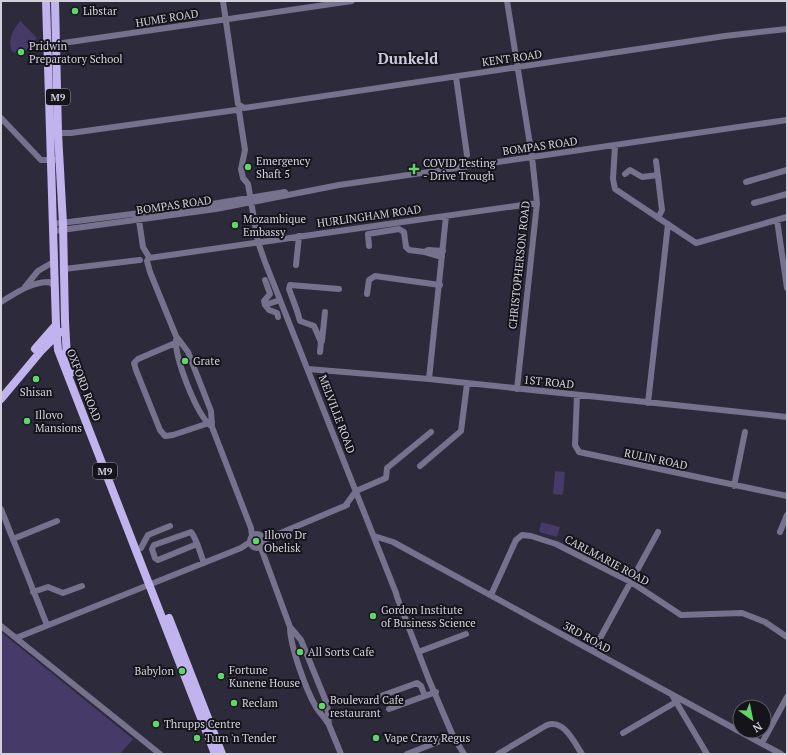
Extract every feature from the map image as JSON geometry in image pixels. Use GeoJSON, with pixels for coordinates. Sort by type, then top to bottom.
{"type":"FeatureCollection","features":[{"type":"Feature","properties":{"kind":"main road","name":"OXFORD ROAD"},"geometry":{"type":"LineString","coordinates":[[46,1],[53,45]]}},
{"type":"Feature","properties":{"kind":"main road","name":"OXFORD ROAD"},"geometry":{"type":"LineString","coordinates":[[55,1],[53,45],[55,160],[63,227],[65,321],[70,371],[141,548],[152,584],[215,754]]}},
{"type":"Feature","properties":{"kind":"main road","name":"OXFORD ROAD"},"geometry":{"type":"LineString","coordinates":[[56,172],[54,227],[58,350],[222,754]]}},
{"type":"Feature","properties":{"kind":"main road"},"geometry":{"type":"LineString","coordinates":[[1,399],[45,346],[62,329],[65,321]]}},
{"type":"Feature","properties":{"kind":"main road"},"geometry":{"type":"LineString","coordinates":[[1,392],[56,324]]}},
{"type":"Feature","properties":{"kind":"main road"},"geometry":{"type":"LineString","coordinates":[[45,346],[52,345],[58,350]]}},
{"type":"Feature","properties":{"kind":"street","name":"MELVILLE ROAD"},"geometry":{"type":"LineString","coordinates":[[223,1],[245,150],[241,169],[243,178],[248,184],[258,242],[370,525],[411,634],[453,736],[464,754]]}},
{"type":"Feature","properties":{"kind":"street","name":"HUME ROAD"},"geometry":{"type":"LineString","coordinates":[[53,45],[352,1]]}},
{"type":"Feature","properties":{"kind":"street","name":"CHRISTOPHERSON ROAD"},"geometry":{"type":"LineString","coordinates":[[507,1],[519,68],[537,203],[517,389]]}},
{"type":"Feature","properties":{"kind":"street","name":"KENT ROAD"},"geometry":{"type":"LineString","coordinates":[[54,133],[71,133],[787,29]]}},
{"type":"Feature","properties":{"kind":"street"},"geometry":{"type":"LineString","coordinates":[[456,77],[467,155]]}},
{"type":"Feature","properties":{"kind":"street"},"geometry":{"type":"LineString","coordinates":[[1,118],[39,158],[43,160],[55,160]]}},
{"type":"Feature","properties":{"kind":"street","name":"BOMPAS ROAD"},"geometry":{"type":"LineString","coordinates":[[54,227],[139,220],[296,192],[787,120]]}},
{"type":"Feature","properties":{"kind":"street"},"geometry":{"type":"LineString","coordinates":[[615,146],[613,179],[614,189],[694,242],[699,243],[787,217]]}},
{"type":"Feature","properties":{"kind":"street"},"geometry":{"type":"LineString","coordinates":[[656,160],[662,210],[658,218]]}},
{"type":"Feature","properties":{"kind":"street"},"geometry":{"type":"LineString","coordinates":[[625,174],[630,170],[642,177],[658,176]]}},
{"type":"Feature","properties":{"kind":"street"},"geometry":{"type":"LineString","coordinates":[[746,182],[787,170]]}},
{"type":"Feature","properties":{"kind":"street"},"geometry":{"type":"LineString","coordinates":[[754,203],[787,194]]}},
{"type":"Feature","properties":{"kind":"street","name":"BOMPAS ROAD"},"geometry":{"type":"LineString","coordinates":[[63,227],[138,214],[251,200]]}},
{"type":"Feature","properties":{"kind":"street","name":"HURLINGHAM ROAD"},"geometry":{"type":"LineString","coordinates":[[64,269],[537,203]]}},
{"type":"Feature","properties":{"kind":"street"},"geometry":{"type":"LineString","coordinates":[[138,214],[144,258],[177,340],[188,352],[211,411],[210,424],[251,528],[255,543],[264,558],[290,626],[301,640],[327,704],[329,725]]}},
{"type":"Feature","properties":{"kind":"street"},"geometry":{"type":"LineString","coordinates":[[429,379],[446,216]]}},
{"type":"Feature","properties":{"kind":"street"},"geometry":{"type":"LineString","coordinates":[[777,220],[787,288]]}},
{"type":"Feature","properties":{"kind":"street"},"geometry":{"type":"LineString","coordinates":[[648,402],[668,224]]}},
{"type":"Feature","properties":{"kind":"street"},"geometry":{"type":"LineString","coordinates":[[368,246],[368,234],[399,229],[404,232],[408,250],[425,252],[428,250],[443,254]]}},
{"type":"Feature","properties":{"kind":"street"},"geometry":{"type":"LineString","coordinates":[[296,265],[299,236]]}},
{"type":"Feature","properties":{"kind":"street"},"geometry":{"type":"LineString","coordinates":[[24,289],[35,274],[55,261]]}},
{"type":"Feature","properties":{"kind":"street"},"geometry":{"type":"LineString","coordinates":[[35,274],[37,280],[41,283]]}},
{"type":"Feature","properties":{"kind":"street"},"geometry":{"type":"LineString","coordinates":[[367,294],[369,280],[375,276],[440,285]]}},
{"type":"Feature","properties":{"kind":"street"},"geometry":{"type":"LineString","coordinates":[[265,280],[270,294],[264,301],[265,305],[269,310],[277,313],[278,317]]}},
{"type":"Feature","properties":{"kind":"street"},"geometry":{"type":"LineString","coordinates":[[1,302],[24,289],[41,283],[49,282],[55,286]]}},
{"type":"Feature","properties":{"kind":"street"},"geometry":{"type":"LineString","coordinates":[[321,342],[312,324],[300,321],[296,304],[292,298],[289,288],[290,285],[339,289]]}},
{"type":"Feature","properties":{"kind":"street"},"geometry":{"type":"LineString","coordinates":[[265,305],[280,300]]}},
{"type":"Feature","properties":{"kind":"street"},"geometry":{"type":"LineString","coordinates":[[283,308],[296,304]]}},
{"type":"Feature","properties":{"kind":"street"},"geometry":{"type":"LineString","coordinates":[[320,352],[325,312]]}},
{"type":"Feature","properties":{"kind":"street"},"geometry":{"type":"LineString","coordinates":[[177,340],[177,354],[194,400],[201,416],[210,424]]}},
{"type":"Feature","properties":{"kind":"street"},"geometry":{"type":"LineString","coordinates":[[177,340],[138,359],[134,363],[136,370],[164,436],[173,435],[210,424]]}},
{"type":"Feature","properties":{"kind":"street","name":"1ST ROAD"},"geometry":{"type":"LineString","coordinates":[[308,369],[324,369],[429,379],[787,418]]}},
{"type":"Feature","properties":{"kind":"street"},"geometry":{"type":"LineString","coordinates":[[420,466],[462,431],[467,384]]}},
{"type":"Feature","properties":{"kind":"street","name":"RULIN ROAD"},"geometry":{"type":"LineString","coordinates":[[577,395],[575,445],[579,452],[787,496]]}},
{"type":"Feature","properties":{"kind":"street"},"geometry":{"type":"LineString","coordinates":[[345,506],[356,491],[385,479],[387,468],[431,432]]}},
{"type":"Feature","properties":{"kind":"street"},"geometry":{"type":"LineString","coordinates":[[734,486],[745,432]]}},
{"type":"Feature","properties":{"kind":"street"},"geometry":{"type":"LineString","coordinates":[[16,638],[360,500]]}},
{"type":"Feature","properties":{"kind":"street"},"geometry":{"type":"LineString","coordinates":[[1,509],[47,625]]}},
{"type":"Feature","properties":{"kind":"street"},"geometry":{"type":"LineString","coordinates":[[780,532],[787,515]]}},
{"type":"Feature","properties":{"kind":"street"},"geometry":{"type":"LineString","coordinates":[[13,539],[57,521]]}},
{"type":"Feature","properties":{"kind":"street","name":"3RD ROAD"},"geometry":{"type":"LineString","coordinates":[[370,525],[384,537],[781,754]]}},
{"type":"Feature","properties":{"kind":"street"},"geometry":{"type":"LineString","coordinates":[[141,548],[148,535],[170,526]]}},
{"type":"Feature","properties":{"kind":"street"},"geometry":{"type":"LineString","coordinates":[[197,544],[158,560],[155,558],[152,549],[154,545],[189,532],[193,534],[197,544],[204,563]]}},
{"type":"Feature","properties":{"kind":"street"},"geometry":{"type":"LineString","coordinates":[[593,651],[658,532]]}},
{"type":"Feature","properties":{"kind":"street","name":"CARLMARIE ROAD"},"geometry":{"type":"LineString","coordinates":[[491,596],[516,540],[522,535],[531,536],[556,544],[631,582],[681,614],[742,613],[765,622],[787,637]]}},
{"type":"Feature","properties":{"kind":"street","name":"3RD ROAD"},"geometry":{"type":"LineString","coordinates":[[374,536],[384,537]]}},
{"type":"Feature","properties":{"kind":"street"},"geometry":{"type":"LineString","coordinates":[[255,543],[264,538]]}},
{"type":"Feature","properties":{"kind":"street"},"geometry":{"type":"LineString","coordinates":[[34,592],[48,587],[63,593],[82,586]]}},
{"type":"Feature","properties":{"kind":"street","name":"MELVILLE ROAD"},"geometry":{"type":"LineString","coordinates":[[396,593],[400,596],[432,679],[431,682]]}},
{"type":"Feature","properties":{"kind":"street"},"geometry":{"type":"LineString","coordinates":[[1,626],[160,754],[165,754]]}},
{"type":"Feature","properties":{"kind":"street"},"geometry":{"type":"LineString","coordinates":[[290,626],[291,643],[302,672],[316,706],[329,725],[340,754]]}},
{"type":"Feature","properties":{"kind":"street"},"geometry":{"type":"LineString","coordinates":[[421,651],[466,634]]}},
{"type":"Feature","properties":{"kind":"street"},"geometry":{"type":"LineString","coordinates":[[381,696],[417,683],[421,686],[425,696]]}},
{"type":"Feature","properties":{"kind":"street"},"geometry":{"type":"LineString","coordinates":[[389,709],[436,692]]}},
{"type":"Feature","properties":{"kind":"street"},"geometry":{"type":"LineString","coordinates":[[672,695],[707,754]]}},
{"type":"Feature","properties":{"kind":"street"},"geometry":{"type":"LineString","coordinates":[[762,743],[787,697]]}},
{"type":"Feature","properties":{"kind":"street"},"geometry":{"type":"LineString","coordinates":[[623,733],[676,702]]}},
{"type":"Feature","properties":{"kind":"street"},"geometry":{"type":"LineString","coordinates":[[498,754],[547,725],[558,724],[566,732],[582,754]]}},
{"type":"Feature","properties":{"kind":"street"},"geometry":{"type":"LineString","coordinates":[[407,754],[453,736]]}},
{"type":"Feature","properties":{"kind":"shaded area"},"geometry":{"type":"Polygon","coordinates":[[[20,21],[37,38],[26,50],[16,53],[12,51],[10,39],[20,21]]]}},
{"type":"Feature","properties":{"kind":"shaded area"},"geometry":{"type":"Polygon","coordinates":[[[555,471],[565,472],[563,495],[553,494],[555,471]]]}},
{"type":"Feature","properties":{"kind":"shaded area"},"geometry":{"type":"Polygon","coordinates":[[[541,522],[560,527],[557,537],[539,532],[541,522]]]}},
{"type":"Feature","properties":{"kind":"shaded area"},"geometry":{"type":"Polygon","coordinates":[[[1,632],[133,739],[120,754],[1,754],[1,632]]]}},
{"type":"Feature","properties":{"kind":"place","name":"Libstar"},"geometry":{"type":"Point","coordinates":[75,11]}},
{"type":"Feature","properties":{"kind":"place","name":"Pridwin Preparatory School"},"geometry":{"type":"Point","coordinates":[21,52]}},
{"type":"Feature","properties":{"kind":"place","name":"Emergency Shaft 5"},"geometry":{"type":"Point","coordinates":[248,167]}},
{"type":"Feature","properties":{"kind":"place","name":"COVID Testing - Drive Trough"},"geometry":{"type":"Point","coordinates":[414,169]}},
{"type":"Feature","properties":{"kind":"place","name":"Mozambique Embassy"},"geometry":{"type":"Point","coordinates":[235,225]}},
{"type":"Feature","properties":{"kind":"place","name":"Grate"},"geometry":{"type":"Point","coordinates":[185,361]}},
{"type":"Feature","properties":{"kind":"place","name":"Shisan"},"geometry":{"type":"Point","coordinates":[36,379]}},
{"type":"Feature","properties":{"kind":"place","name":"Illovo Mansions"},"geometry":{"type":"Point","coordinates":[27,421]}},
{"type":"Feature","properties":{"kind":"place","name":"Illovo Dr Obelisk"},"geometry":{"type":"Point","coordinates":[256,541]}},
{"type":"Feature","properties":{"kind":"place","name":"Gordon Institute of Business Science"},"geometry":{"type":"Point","coordinates":[373,616]}},
{"type":"Feature","properties":{"kind":"place","name":"All Sorts Cafe"},"geometry":{"type":"Point","coordinates":[300,652]}},
{"type":"Feature","properties":{"kind":"place","name":"Babylon"},"geometry":{"type":"Point","coordinates":[182,671]}},
{"type":"Feature","properties":{"kind":"place","name":"Fortune Kunene House"},"geometry":{"type":"Point","coordinates":[221,676]}},
{"type":"Feature","properties":{"kind":"place","name":"Reclam"},"geometry":{"type":"Point","coordinates":[234,703]}},
{"type":"Feature","properties":{"kind":"place","name":"Boulevard Cafe restaurant"},"geometry":{"type":"Point","coordinates":[322,706]}},
{"type":"Feature","properties":{"kind":"place","name":"Thrupps Centre"},"geometry":{"type":"Point","coordinates":[156,724]}},
{"type":"Feature","properties":{"kind":"place","name":"Turn 'n Tender"},"geometry":{"type":"Point","coordinates":[197,738]}},
{"type":"Feature","properties":{"kind":"place","name":"Vape Crazy Regus"},"geometry":{"type":"Point","coordinates":[376,738]}},
{"type":"Feature","properties":{"kind":"district","name":"Dunkeld"},"geometry":{"type":"Point","coordinates":[408,58]}}]}
